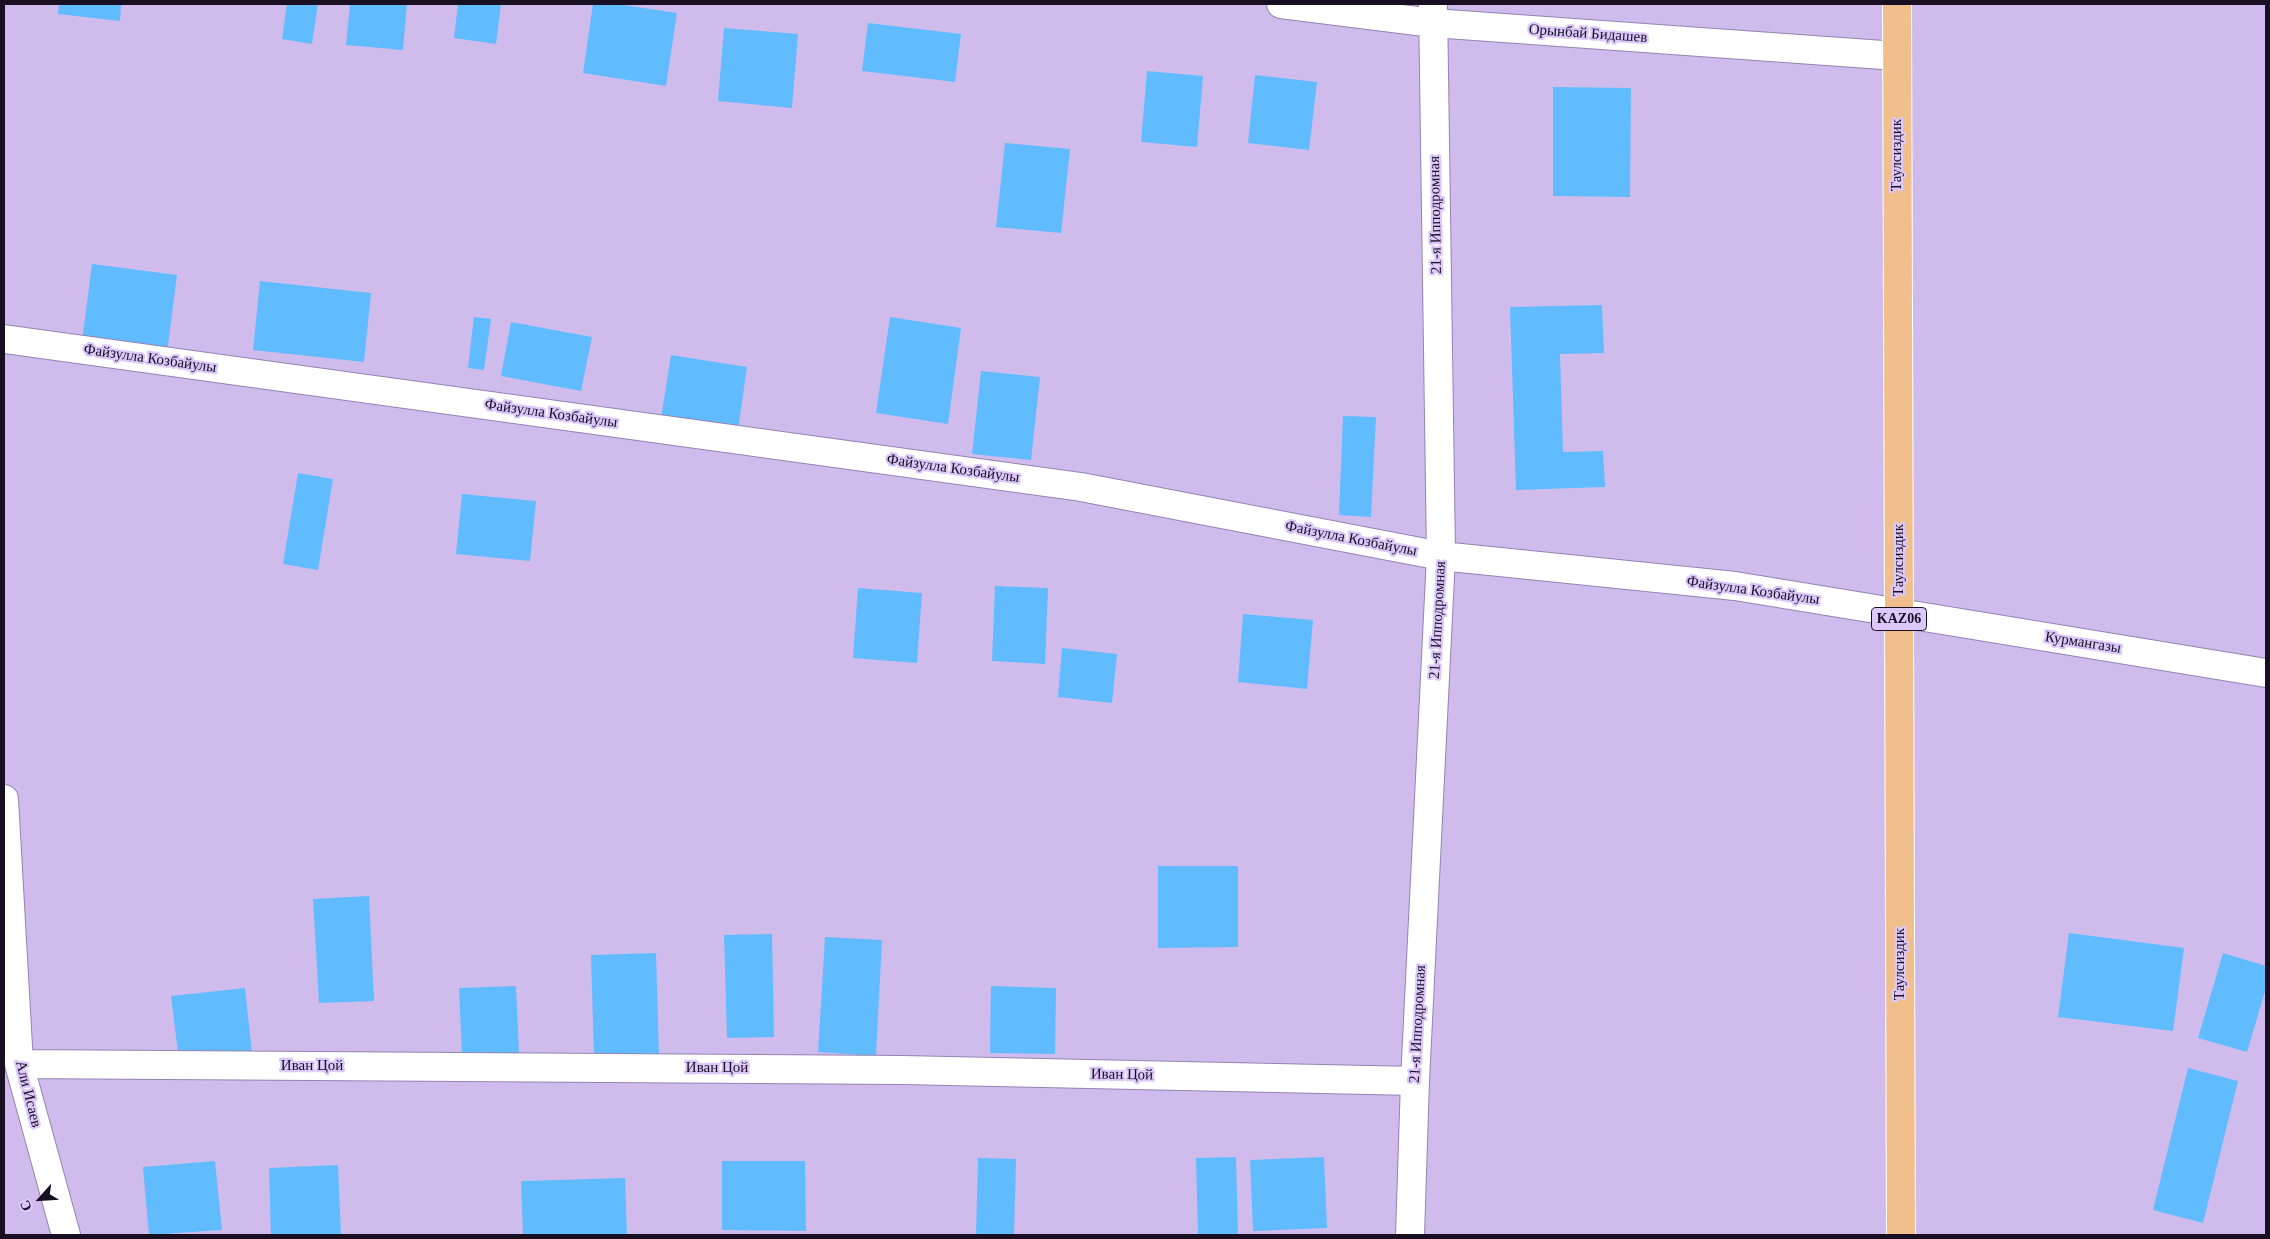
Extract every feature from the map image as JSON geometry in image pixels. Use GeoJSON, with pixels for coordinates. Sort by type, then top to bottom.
{"type":"FeatureCollection","features":[{"type":"Feature","properties":{"kind":"main road","name":"Таулсиздик"},"geometry":{"type":"LineString","coordinates":[[1897,4],[1901,1235]]}},
{"type":"Feature","properties":{"kind":"street","name":"Орынбай Бидашев"},"geometry":{"type":"LineString","coordinates":[[1281,4],[1433,14],[1897,56]]}},
{"type":"Feature","properties":{"kind":"street","name":"21-я Ипподромная"},"geometry":{"type":"LineString","coordinates":[[1410,1235],[1415,1081],[1441,556],[1433,14]]}},
{"type":"Feature","properties":{"kind":"street","name":"Файзулла Козбайулы"},"geometry":{"type":"LineString","coordinates":[[4,339],[1081,487],[1441,556],[1735,586],[1899,612]]}},
{"type":"Feature","properties":{"kind":"street","name":"Курмангазы"},"geometry":{"type":"LineString","coordinates":[[1899,612],[2266,673]]}},
{"type":"Feature","properties":{"kind":"street","name":"Али Исаев"},"geometry":{"type":"LineString","coordinates":[[4,800],[19,1064],[66,1235]]}},
{"type":"Feature","properties":{"kind":"street","name":"Иван Цой"},"geometry":{"type":"LineString","coordinates":[[19,1064],[902,1070],[1415,1081]]}},
{"type":"Feature","properties":{"kind":"building"},"geometry":{"type":"Polygon","coordinates":[[[59,4],[121,4],[120,21],[58,14],[59,4]]]}},
{"type":"Feature","properties":{"kind":"building"},"geometry":{"type":"Polygon","coordinates":[[[287,4],[318,4],[312,44],[282,39],[287,4]]]}},
{"type":"Feature","properties":{"kind":"building"},"geometry":{"type":"Polygon","coordinates":[[[350,4],[407,4],[403,50],[346,45],[350,4]]]}},
{"type":"Feature","properties":{"kind":"building"},"geometry":{"type":"Polygon","coordinates":[[[458,4],[501,4],[496,44],[454,38],[458,4]]]}},
{"type":"Feature","properties":{"kind":"building"},"geometry":{"type":"Polygon","coordinates":[[[593,4],[617,4],[677,13],[666,86],[583,73],[593,4]]]}},
{"type":"Feature","properties":{"kind":"building"},"geometry":{"type":"Polygon","coordinates":[[[868,23],[961,34],[955,82],[862,71],[868,23]]]}},
{"type":"Feature","properties":{"kind":"building"},"geometry":{"type":"Polygon","coordinates":[[[724,28],[798,34],[792,108],[718,101],[724,28]]]}},
{"type":"Feature","properties":{"kind":"building"},"geometry":{"type":"Polygon","coordinates":[[[1147,71],[1203,76],[1197,147],[1141,142],[1147,71]]]}},
{"type":"Feature","properties":{"kind":"building"},"geometry":{"type":"Polygon","coordinates":[[[1255,75],[1317,82],[1309,150],[1248,143],[1255,75]]]}},
{"type":"Feature","properties":{"kind":"building"},"geometry":{"type":"Polygon","coordinates":[[[1553,87],[1631,88],[1630,197],[1553,196],[1553,87]]]}},
{"type":"Feature","properties":{"kind":"building"},"geometry":{"type":"Polygon","coordinates":[[[1005,143],[1070,149],[1061,233],[996,227],[1005,143]]]}},
{"type":"Feature","properties":{"kind":"building"},"geometry":{"type":"Polygon","coordinates":[[[92,264],[177,275],[167,353],[82,342],[92,264]]]}},
{"type":"Feature","properties":{"kind":"building"},"geometry":{"type":"Polygon","coordinates":[[[260,281],[371,293],[364,362],[253,350],[260,281]]]}},
{"type":"Feature","properties":{"kind":"building"},"geometry":{"type":"Polygon","coordinates":[[[1602,305],[1604,353],[1560,354],[1563,452],[1603,451],[1605,487],[1516,490],[1510,307],[1602,305]]]}},
{"type":"Feature","properties":{"kind":"building"},"geometry":{"type":"Polygon","coordinates":[[[474,317],[491,319],[484,370],[468,368],[474,317]]]}},
{"type":"Feature","properties":{"kind":"building"},"geometry":{"type":"Polygon","coordinates":[[[890,317],[961,328],[948,424],[876,413],[890,317]]]}},
{"type":"Feature","properties":{"kind":"building"},"geometry":{"type":"Polygon","coordinates":[[[511,322],[592,337],[581,391],[501,376],[511,322]]]}},
{"type":"Feature","properties":{"kind":"building"},"geometry":{"type":"Polygon","coordinates":[[[671,355],[747,367],[738,430],[661,418],[671,355]]]}},
{"type":"Feature","properties":{"kind":"building"},"geometry":{"type":"Polygon","coordinates":[[[981,371],[1040,377],[1031,460],[972,454],[981,371]]]}},
{"type":"Feature","properties":{"kind":"building"},"geometry":{"type":"Polygon","coordinates":[[[1343,416],[1376,417],[1371,517],[1339,515],[1343,416]]]}},
{"type":"Feature","properties":{"kind":"building"},"geometry":{"type":"Polygon","coordinates":[[[298,473],[333,479],[318,570],[283,564],[298,473]]]}},
{"type":"Feature","properties":{"kind":"building"},"geometry":{"type":"Polygon","coordinates":[[[462,494],[536,501],[530,561],[456,554],[462,494]]]}},
{"type":"Feature","properties":{"kind":"building"},"geometry":{"type":"Polygon","coordinates":[[[995,586],[1048,588],[1045,664],[992,661],[995,586]]]}},
{"type":"Feature","properties":{"kind":"building"},"geometry":{"type":"Polygon","coordinates":[[[858,588],[922,593],[917,663],[853,658],[858,588]]]}},
{"type":"Feature","properties":{"kind":"building"},"geometry":{"type":"Polygon","coordinates":[[[1243,614],[1313,620],[1307,689],[1238,682],[1243,614]]]}},
{"type":"Feature","properties":{"kind":"building"},"geometry":{"type":"Polygon","coordinates":[[[1062,648],[1117,654],[1112,703],[1058,697],[1062,648]]]}},
{"type":"Feature","properties":{"kind":"building"},"geometry":{"type":"Polygon","coordinates":[[[1158,866],[1238,866],[1238,947],[1158,948],[1158,866]]]}},
{"type":"Feature","properties":{"kind":"building"},"geometry":{"type":"Polygon","coordinates":[[[369,896],[374,1001],[319,1003],[313,899],[369,896]]]}},
{"type":"Feature","properties":{"kind":"building"},"geometry":{"type":"Polygon","coordinates":[[[2069,933],[2184,948],[2173,1031],[2058,1017],[2069,933]]]}},
{"type":"Feature","properties":{"kind":"building"},"geometry":{"type":"Polygon","coordinates":[[[772,934],[774,1037],[727,1038],[724,935],[772,934]]]}},
{"type":"Feature","properties":{"kind":"building"},"geometry":{"type":"Polygon","coordinates":[[[825,937],[882,940],[876,1056],[818,1052],[825,937]]]}},
{"type":"Feature","properties":{"kind":"building"},"geometry":{"type":"Polygon","coordinates":[[[656,953],[659,1055],[594,1057],[591,955],[656,953]]]}},
{"type":"Feature","properties":{"kind":"building"},"geometry":{"type":"Polygon","coordinates":[[[2223,953],[2266,966],[2266,988],[2247,1052],[2198,1038],[2223,953]]]}},
{"type":"Feature","properties":{"kind":"building"},"geometry":{"type":"Polygon","coordinates":[[[516,986],[519,1053],[462,1055],[459,988],[516,986]]]}},
{"type":"Feature","properties":{"kind":"building"},"geometry":{"type":"Polygon","coordinates":[[[991,986],[1056,988],[1055,1054],[990,1053],[991,986]]]}},
{"type":"Feature","properties":{"kind":"building"},"geometry":{"type":"Polygon","coordinates":[[[245,988],[252,1053],[179,1061],[171,996],[245,988]]]}},
{"type":"Feature","properties":{"kind":"building"},"geometry":{"type":"Polygon","coordinates":[[[2188,1068],[2238,1081],[2203,1223],[2153,1210],[2188,1068]]]}},
{"type":"Feature","properties":{"kind":"building"},"geometry":{"type":"Polygon","coordinates":[[[1236,1157],[1238,1235],[1198,1235],[1196,1158],[1236,1157]]]}},
{"type":"Feature","properties":{"kind":"building"},"geometry":{"type":"Polygon","coordinates":[[[1324,1157],[1327,1228],[1253,1231],[1250,1160],[1324,1157]]]}},
{"type":"Feature","properties":{"kind":"building"},"geometry":{"type":"Polygon","coordinates":[[[978,1158],[1016,1159],[1014,1235],[976,1235],[978,1158]]]}},
{"type":"Feature","properties":{"kind":"building"},"geometry":{"type":"Polygon","coordinates":[[[215,1161],[222,1230],[149,1235],[143,1167],[215,1161]]]}},
{"type":"Feature","properties":{"kind":"building"},"geometry":{"type":"Polygon","coordinates":[[[722,1161],[805,1161],[806,1231],[722,1230],[722,1161]]]}},
{"type":"Feature","properties":{"kind":"building"},"geometry":{"type":"Polygon","coordinates":[[[338,1165],[341,1235],[271,1235],[269,1168],[338,1165]]]}},
{"type":"Feature","properties":{"kind":"building"},"geometry":{"type":"Polygon","coordinates":[[[625,1178],[627,1235],[523,1235],[521,1181],[625,1178]]]}}]}
